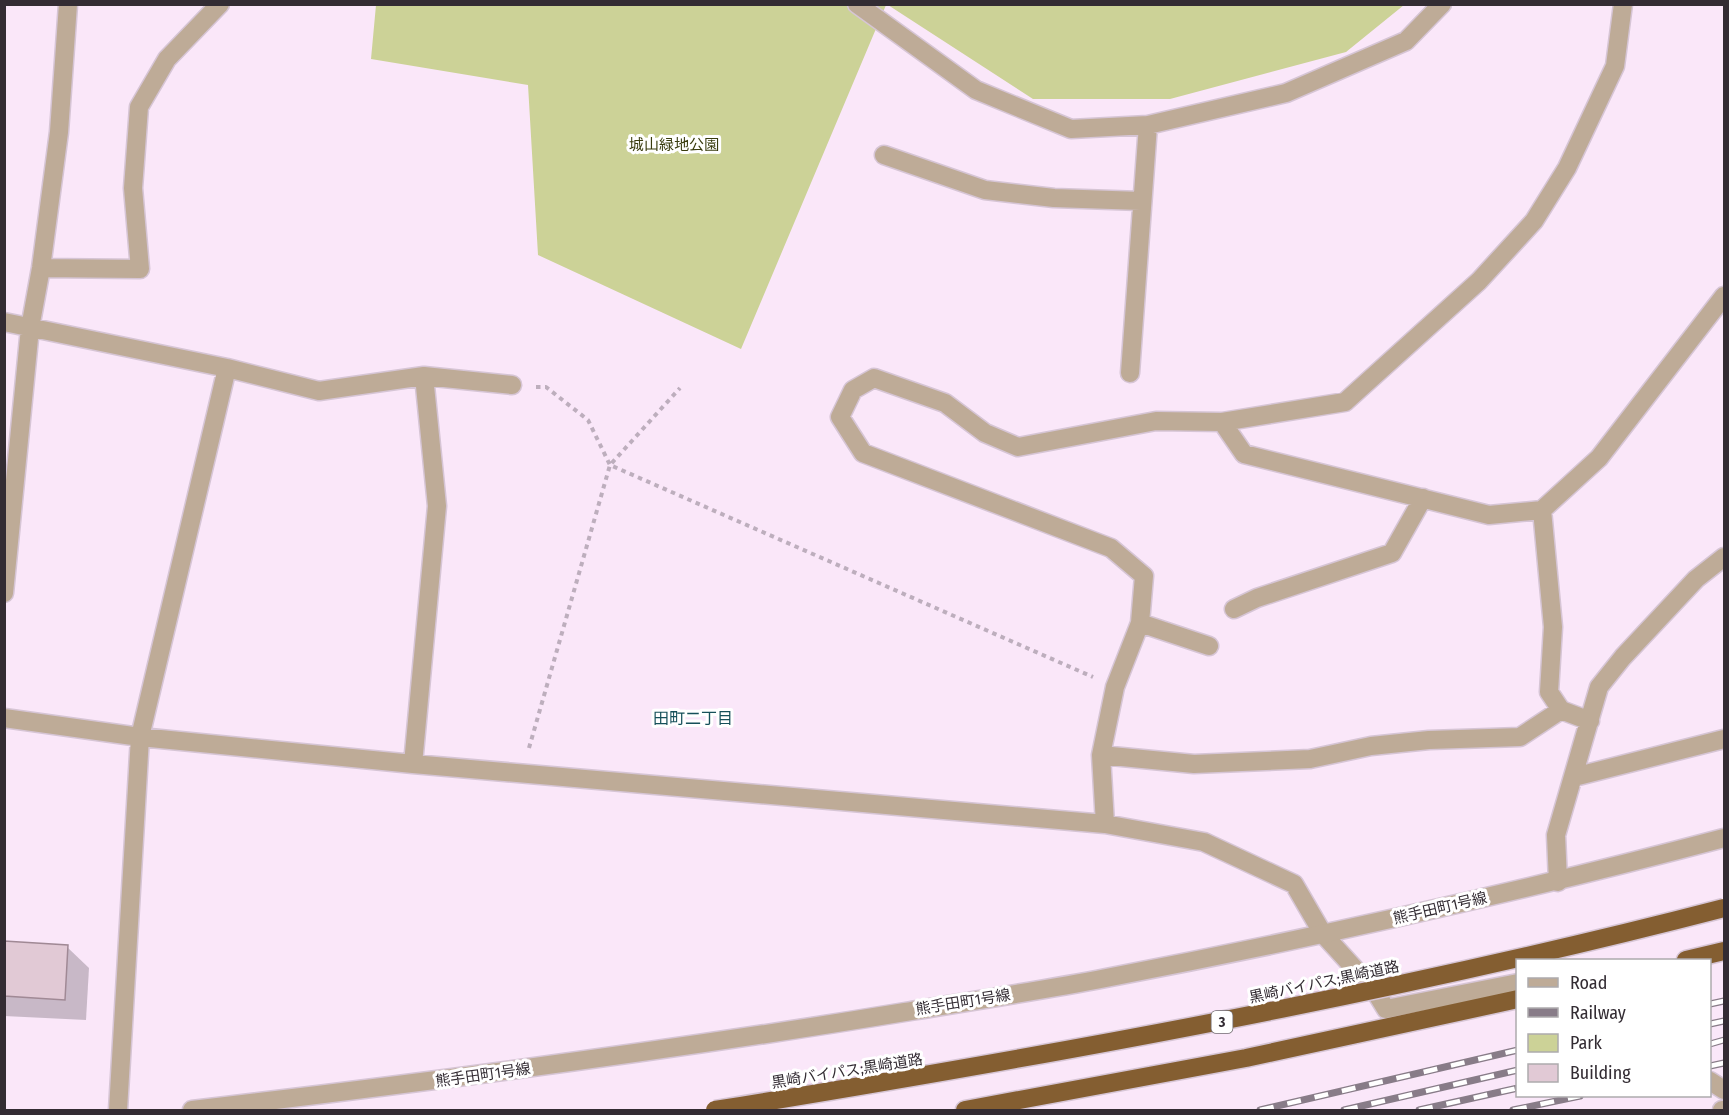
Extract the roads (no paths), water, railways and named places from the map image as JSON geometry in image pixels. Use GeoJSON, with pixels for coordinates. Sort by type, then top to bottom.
{"type":"FeatureCollection","features":[{"type":"Feature","properties":{"kind":"highway","name":"黒崎バイパス;黒崎道路"},"geometry":{"type":"LineString","coordinates":[[715,1110],[937,1074],[1238,1019],[1617,936],[1725,908]]}},
{"type":"Feature","properties":{"kind":"highway"},"geometry":{"type":"LineString","coordinates":[[1690,959],[1725,951]]}},
{"type":"Feature","properties":{"kind":"highway"},"geometry":{"type":"LineString","coordinates":[[965,1110],[1246,1058],[1516,999]]}},
{"type":"Feature","properties":{"kind":"street"},"geometry":{"type":"LineString","coordinates":[[4,593],[30,328],[41,268],[59,132],[68,4]]}},
{"type":"Feature","properties":{"kind":"street"},"geometry":{"type":"LineString","coordinates":[[41,268],[140,269],[133,188],[139,107],[167,59],[220,4]]}},
{"type":"Feature","properties":{"kind":"street"},"geometry":{"type":"LineString","coordinates":[[857,4],[976,90],[1071,129],[1149,125],[1287,93],[1406,41],[1442,4]]}},
{"type":"Feature","properties":{"kind":"street"},"geometry":{"type":"LineString","coordinates":[[1105,824],[1101,755],[1115,687],[1140,623],[1144,576],[1111,548],[862,453],[840,417],[853,390],[874,378],[945,404],[985,433],[1018,447],[1156,421],[1222,422],[1345,402],[1479,281],[1534,221],[1568,168],[1615,66],[1623,4]]}},
{"type":"Feature","properties":{"kind":"street"},"geometry":{"type":"LineString","coordinates":[[1130,373],[1141,201],[1149,125]]}},
{"type":"Feature","properties":{"kind":"street"},"geometry":{"type":"LineString","coordinates":[[884,155],[985,190],[1054,198],[1141,201]]}},
{"type":"Feature","properties":{"kind":"street"},"geometry":{"type":"LineString","coordinates":[[1222,422],[1244,454],[1490,515],[1542,510],[1599,458],[1725,296]]}},
{"type":"Feature","properties":{"kind":"street"},"geometry":{"type":"LineString","coordinates":[[4,322],[227,368],[319,390],[424,376],[512,385]]}},
{"type":"Feature","properties":{"kind":"street"},"geometry":{"type":"LineString","coordinates":[[118,1110],[140,737],[227,368]]}},
{"type":"Feature","properties":{"kind":"street"},"geometry":{"type":"LineString","coordinates":[[413,764],[437,506],[424,376]]}},
{"type":"Feature","properties":{"kind":"street"},"geometry":{"type":"LineString","coordinates":[[1234,609],[1257,598],[1392,553],[1423,498]]}},
{"type":"Feature","properties":{"kind":"street"},"geometry":{"type":"LineString","coordinates":[[1542,510],[1553,627],[1549,692],[1561,710],[1590,721]]}},
{"type":"Feature","properties":{"kind":"street"},"geometry":{"type":"LineString","coordinates":[[1557,882],[1556,836],[1599,687],[1623,657],[1695,579],[1725,557]]}},
{"type":"Feature","properties":{"kind":"street"},"geometry":{"type":"LineString","coordinates":[[1140,623],[1209,646]]}},
{"type":"Feature","properties":{"kind":"street"},"geometry":{"type":"LineString","coordinates":[[1101,755],[1194,764],[1310,759],[1371,746],[1429,740],[1520,736],[1561,710]]}},
{"type":"Feature","properties":{"kind":"street"},"geometry":{"type":"LineString","coordinates":[[4,718],[140,737],[413,764],[1105,824],[1204,842],[1294,884],[1323,934],[1375,991],[1386,1009],[1412,1006],[1516,983]]}},
{"type":"Feature","properties":{"kind":"street"},"geometry":{"type":"LineString","coordinates":[[1574,777],[1725,739]]}},
{"type":"Feature","properties":{"kind":"street","name":"熊手田町1号線"},"geometry":{"type":"LineString","coordinates":[[192,1110],[466,1078],[781,1032],[1102,979],[1323,934],[1557,882],[1725,838]]}},
{"type":"Feature","properties":{"kind":"street"},"geometry":{"type":"LineString","coordinates":[[1711,1082],[1725,1090]]}},
{"type":"Feature","properties":{"kind":"railway"},"geometry":{"type":"LineString","coordinates":[[1711,1004],[1724,1001]]}},
{"type":"Feature","properties":{"kind":"railway"},"geometry":{"type":"LineString","coordinates":[[1711,1024],[1724,1021]]}},
{"type":"Feature","properties":{"kind":"railway"},"geometry":{"type":"LineString","coordinates":[[1711,1044],[1724,1040]]}},
{"type":"Feature","properties":{"kind":"railway"},"geometry":{"type":"LineString","coordinates":[[1260,1110],[1516,1050]]}},
{"type":"Feature","properties":{"kind":"railway"},"geometry":{"type":"LineString","coordinates":[[1711,1066],[1724,1063]]}},
{"type":"Feature","properties":{"kind":"railway"},"geometry":{"type":"LineString","coordinates":[[1344,1110],[1516,1070]]}},
{"type":"Feature","properties":{"kind":"railway"},"geometry":{"type":"LineString","coordinates":[[1419,1110],[1516,1088]]}},
{"type":"Feature","properties":{"kind":"railway"},"geometry":{"type":"LineString","coordinates":[[1513,1110],[1575,1097]]}},
{"type":"Feature","properties":{"kind":"district","name":"田町二丁目"},"geometry":{"type":"Point","coordinates":[693,718]}},
{"type":"Feature","properties":{"kind":"park label","name":"城山緑地公園"},"geometry":{"type":"Point","coordinates":[674,145]}}]}
